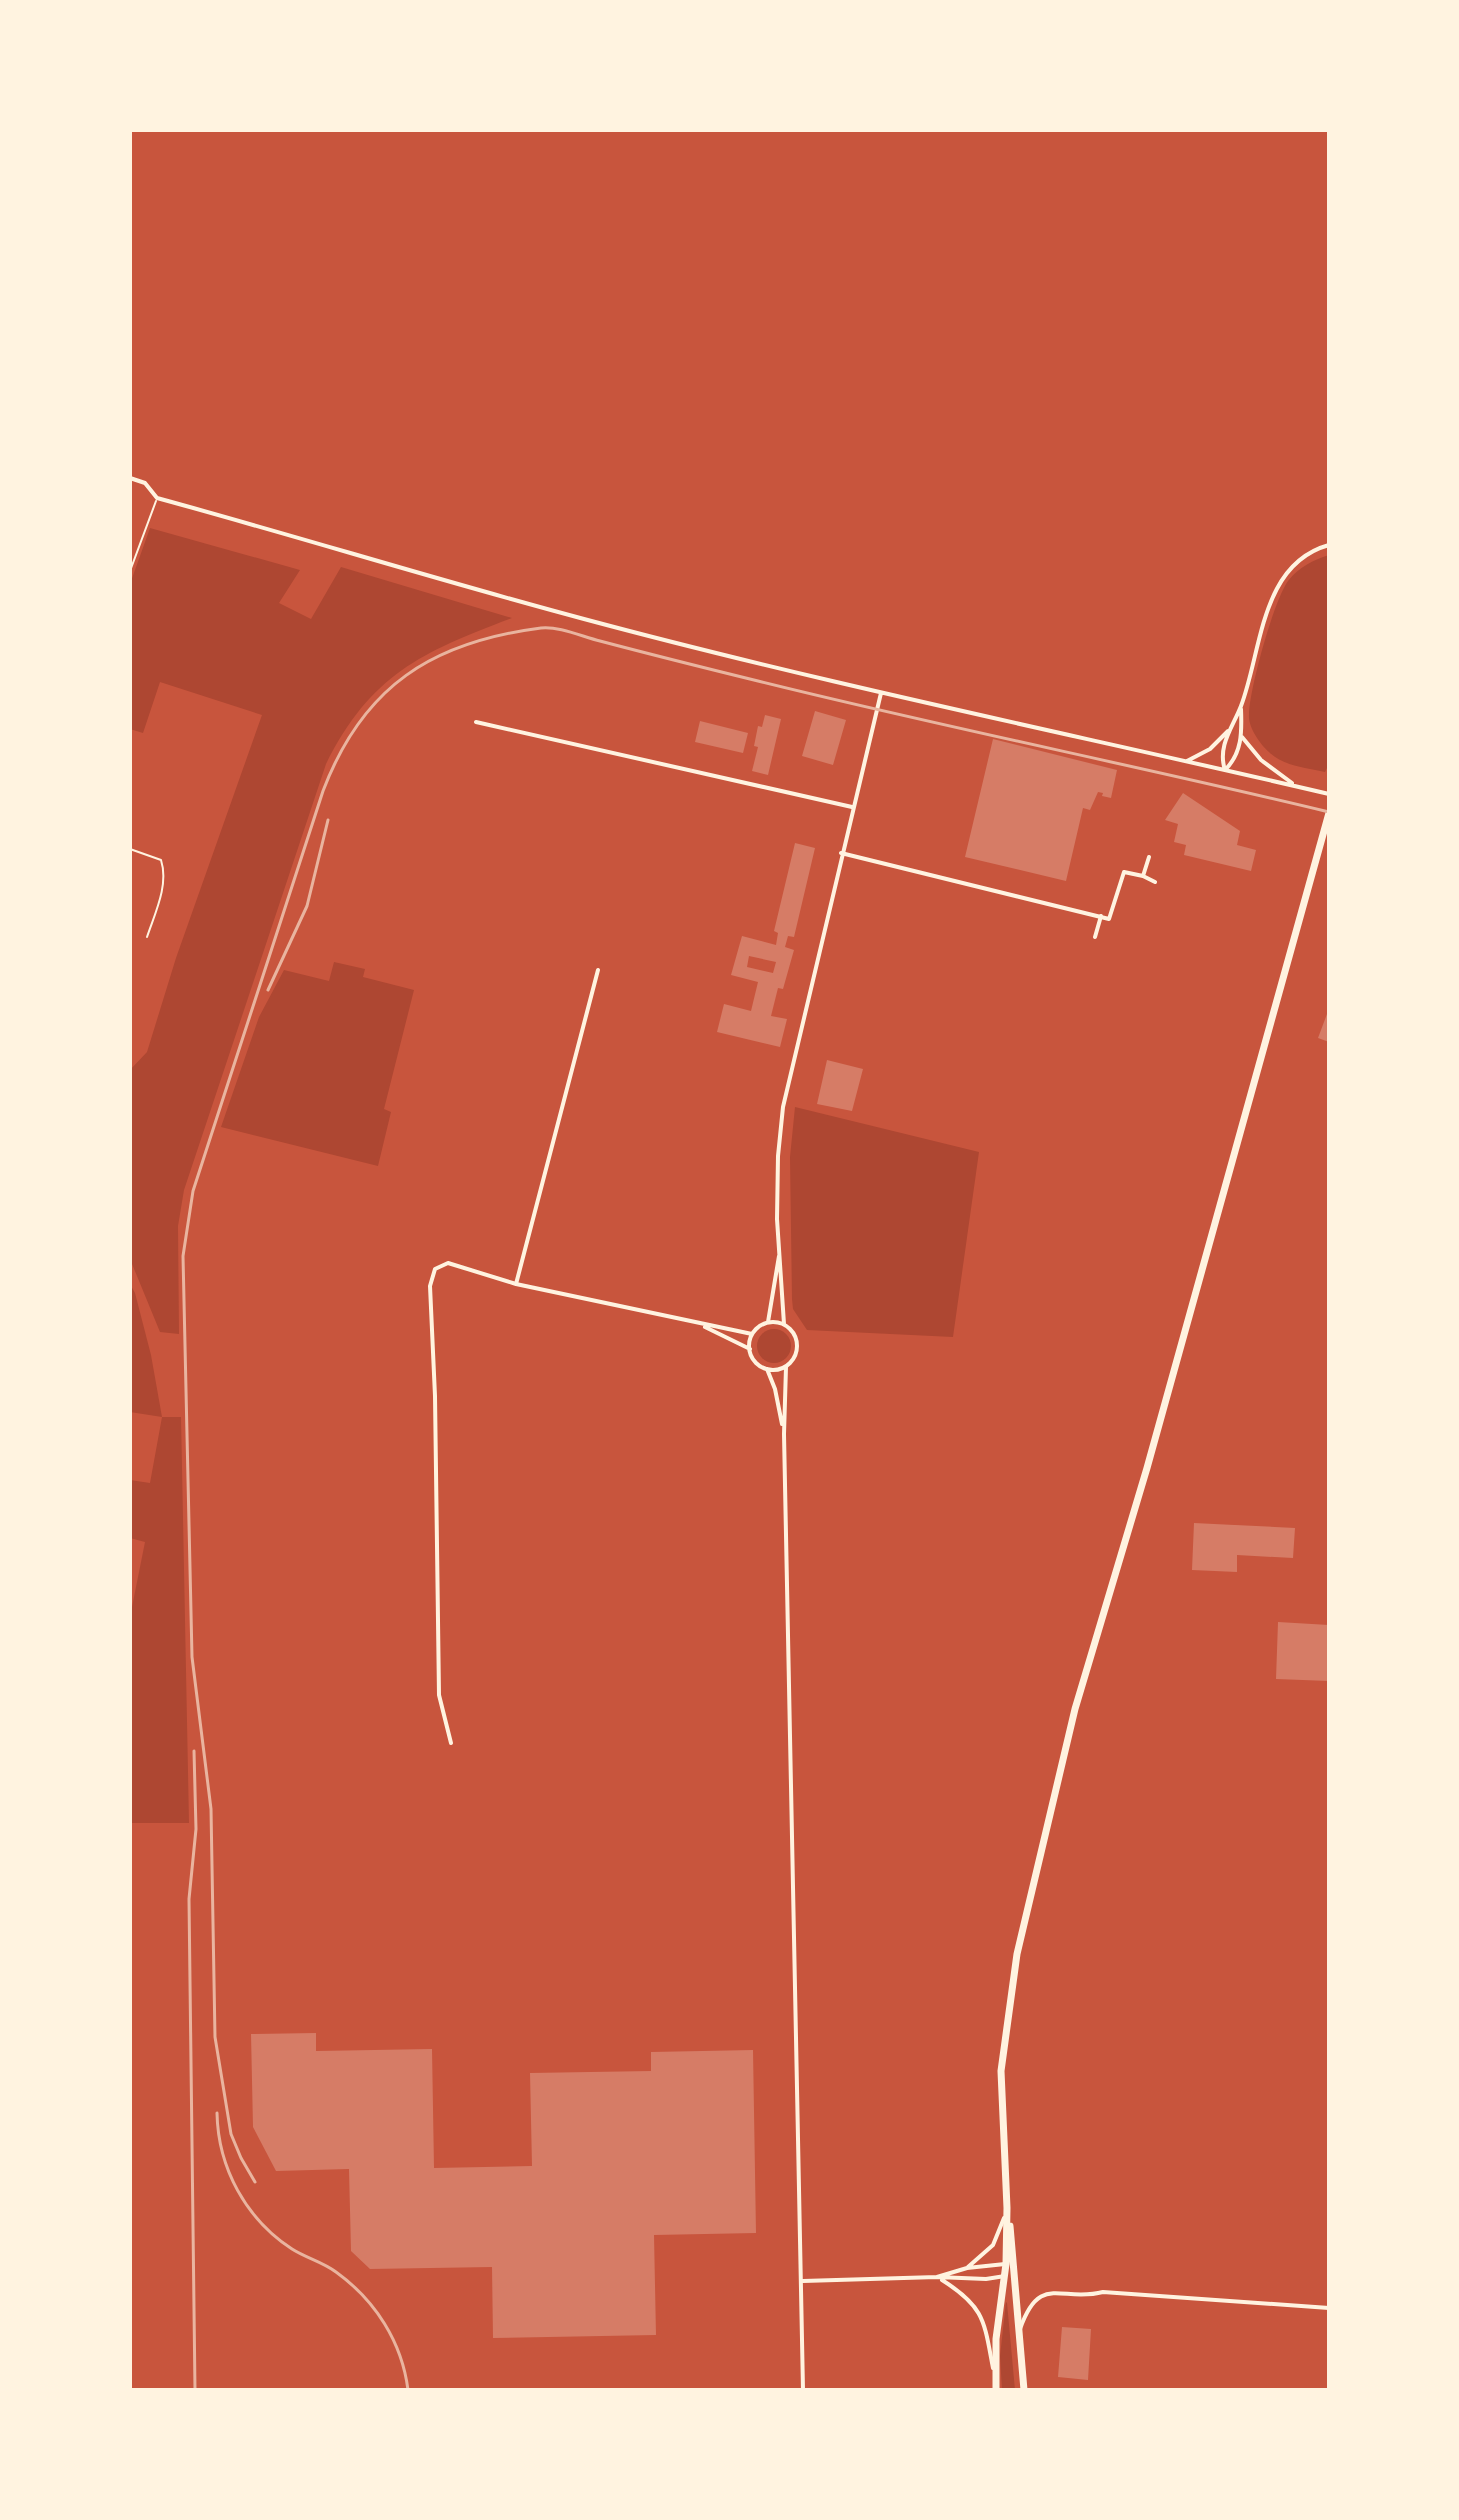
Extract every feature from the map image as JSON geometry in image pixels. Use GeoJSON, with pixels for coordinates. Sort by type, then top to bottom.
{"type":"FeatureCollection","features":[{"type":"Feature","properties":{"kind":"main road"},"geometry":{"type":"LineString","coordinates":[[996,2390],[994,2372],[1006,2264],[1007,2208],[1001,2071],[1017,1954],[1075,1709],[1147,1468],[1328,816]]}},
{"type":"Feature","properties":{"kind":"main road"},"geometry":{"type":"LineString","coordinates":[[1007,2208],[1016,2271],[1024,2390]]}},
{"type":"Feature","properties":{"kind":"street"},"geometry":{"type":"LineString","coordinates":[[130,478],[145,483],[157,498],[576,617],[881,693],[1329,794]]}},
{"type":"Feature","properties":{"kind":"street"},"geometry":{"type":"LineString","coordinates":[[1225,770],[1222,756],[1229,730],[1241,705],[1265,618],[1277,589],[1293,566],[1318,548],[1329,545]]}},
{"type":"Feature","properties":{"kind":"street"},"geometry":{"type":"LineString","coordinates":[[784,1324],[777,1219],[783,1107],[881,693]]}},
{"type":"Feature","properties":{"kind":"street"},"geometry":{"type":"LineString","coordinates":[[1225,770],[1234,759],[1242,737],[1241,705]]}},
{"type":"Feature","properties":{"kind":"street"},"geometry":{"type":"LineString","coordinates":[[476,722],[852,807]]}},
{"type":"Feature","properties":{"kind":"street"},"geometry":{"type":"LineString","coordinates":[[1185,762],[1210,749],[1229,730]]}},
{"type":"Feature","properties":{"kind":"street"},"geometry":{"type":"LineString","coordinates":[[1242,737],[1261,760],[1298,786]]}},
{"type":"Feature","properties":{"kind":"street"},"geometry":{"type":"LineString","coordinates":[[841,853],[1109,919],[1124,872],[1155,882]]}},
{"type":"Feature","properties":{"kind":"street"},"geometry":{"type":"LineString","coordinates":[[1143,876],[1149,857]]}},
{"type":"Feature","properties":{"kind":"street"},"geometry":{"type":"LineString","coordinates":[[1095,937],[1101,916]]}},
{"type":"Feature","properties":{"kind":"street"},"geometry":{"type":"LineString","coordinates":[[516,1284],[598,970]]}},
{"type":"Feature","properties":{"kind":"street"},"geometry":{"type":"LineString","coordinates":[[768,1322],[780,1249]]}},
{"type":"Feature","properties":{"kind":"street"},"geometry":{"type":"LineString","coordinates":[[451,1743],[439,1695],[435,1396],[430,1286],[435,1269],[448,1263],[516,1284],[752,1334]]}},
{"type":"Feature","properties":{"kind":"street"},"geometry":{"type":"LineString","coordinates":[[768,1322],[784,1324],[793,1331],[797,1342],[793,1360],[786,1367],[767,1369],[757,1364],[750,1349],[752,1334],[768,1322]]}},
{"type":"Feature","properties":{"kind":"street"},"geometry":{"type":"LineString","coordinates":[[699,1324],[750,1349]]}},
{"type":"Feature","properties":{"kind":"street"},"geometry":{"type":"LineString","coordinates":[[786,1367],[784,1434],[803,2390]]}},
{"type":"Feature","properties":{"kind":"street"},"geometry":{"type":"LineString","coordinates":[[767,1369],[775,1389],[784,1434]]}},
{"type":"Feature","properties":{"kind":"street"},"geometry":{"type":"LineString","coordinates":[[967,2268],[996,2240],[1007,2208]]}},
{"type":"Feature","properties":{"kind":"street"},"geometry":{"type":"LineString","coordinates":[[937,2277],[967,2268],[1006,2264],[1016,2271]]}},
{"type":"Feature","properties":{"kind":"street"},"geometry":{"type":"LineString","coordinates":[[802,2281],[937,2277],[975,2280],[1016,2271]]}},
{"type":"Feature","properties":{"kind":"street"},"geometry":{"type":"LineString","coordinates":[[937,2277],[965,2296],[980,2312],[994,2372]]}},
{"type":"Feature","properties":{"kind":"street"},"geometry":{"type":"LineString","coordinates":[[1020,2330],[1027,2311],[1041,2296],[1057,2293],[1092,2295],[1103,2292],[1329,2308]]}},
{"type":"Feature","properties":{"kind":"lane"},"geometry":{"type":"LineString","coordinates":[[130,571],[157,498]]}},
{"type":"Feature","properties":{"kind":"lane"},"geometry":{"type":"LineString","coordinates":[[130,849],[161,860],[164,870],[164,881],[147,937]]}},
{"type":"Feature","properties":{"kind":"shaded area"},"geometry":{"type":"Polygon","coordinates":[[[150,528],[300,570],[279,603],[311,619],[341,567],[512,618],[451,642],[402,670],[361,708],[326,764],[184,1190],[178,1226],[179,1334],[160,1332],[130,1259],[130,1070],[147,1052],[176,958],[262,715],[160,682],[143,733],[130,729],[130,584],[150,528]]]}},
{"type":"Feature","properties":{"kind":"shaded area"},"geometry":{"type":"Polygon","coordinates":[[[1329,555],[1329,764],[1325,772],[1296,766],[1275,757],[1255,735],[1249,715],[1263,646],[1282,591],[1302,568],[1329,555]]]}},
{"type":"Feature","properties":{"kind":"shaded area"},"geometry":{"type":"Polygon","coordinates":[[[334,962],[365,969],[363,977],[414,990],[384,1109],[391,1112],[378,1166],[221,1127],[259,1017],[284,970],[329,981],[334,962]]]}},
{"type":"Feature","properties":{"kind":"shaded area"},"geometry":{"type":"Polygon","coordinates":[[[795,1107],[979,1152],[953,1337],[807,1330],[793,1309],[792,1299],[790,1157],[795,1107]]]}},
{"type":"Feature","properties":{"kind":"shaded area"},"geometry":{"type":"Polygon","coordinates":[[[130,1284],[151,1355],[162,1417],[130,1412],[130,1284]]]}},
{"type":"Feature","properties":{"kind":"shaded area"},"geometry":{"type":"Polygon","coordinates":[[[774,1329],[786,1334],[791,1346],[786,1358],[774,1363],[762,1358],[757,1346],[762,1334],[774,1329]]]}},
{"type":"Feature","properties":{"kind":"shaded area"},"geometry":{"type":"Polygon","coordinates":[[[162,1417],[181,1417],[189,1823],[130,1823],[130,1617],[145,1542],[130,1538],[130,1480],[150,1483],[162,1417]]]}},
{"type":"Feature","properties":{"kind":"shaded area"},"geometry":{"type":"Polygon","coordinates":[[[1006,2302],[1015,2390],[1002,2390],[1000,2356],[1006,2302]]]}},
{"type":"Feature","properties":{"kind":"building"},"geometry":{"type":"Polygon","coordinates":[[[815,711],[846,720],[833,765],[802,756],[815,711]]]}},
{"type":"Feature","properties":{"kind":"building"},"geometry":{"type":"Polygon","coordinates":[[[765,715],[781,719],[768,775],[752,771],[758,747],[754,746],[758,726],[762,727],[765,715]]]}},
{"type":"Feature","properties":{"kind":"building"},"geometry":{"type":"Polygon","coordinates":[[[700,721],[748,733],[743,753],[695,742],[700,721]]]}},
{"type":"Feature","properties":{"kind":"building"},"geometry":{"type":"Polygon","coordinates":[[[993,739],[1117,770],[1111,798],[1098,792],[1090,810],[1083,808],[1066,881],[965,857],[993,739]]]}},
{"type":"Feature","properties":{"kind":"building"},"geometry":{"type":"Polygon","coordinates":[[[1183,793],[1240,831],[1237,845],[1256,850],[1251,871],[1184,855],[1186,845],[1174,842],[1178,824],[1165,820],[1183,793]]]}},
{"type":"Feature","properties":{"kind":"building"},"geometry":{"type":"Polygon","coordinates":[[[795,843],[815,848],[794,937],[788,936],[785,947],[794,950],[783,989],[778,988],[771,1016],[787,1019],[780,1047],[717,1032],[724,1004],[751,1011],[758,982],[731,975],[742,936],[776,945],[778,933],[774,931],[795,843]],[[749,956],[747,967],[773,973],[776,962],[749,956]]]}},
{"type":"Feature","properties":{"kind":"building"},"geometry":{"type":"Polygon","coordinates":[[[1329,1015],[1329,1042],[1318,1038],[1329,1015]]]}},
{"type":"Feature","properties":{"kind":"building"},"geometry":{"type":"Polygon","coordinates":[[[827,1060],[863,1069],[852,1111],[817,1104],[827,1060]]]}},
{"type":"Feature","properties":{"kind":"building"},"geometry":{"type":"Polygon","coordinates":[[[1194,1523],[1295,1528],[1293,1558],[1237,1555],[1237,1572],[1192,1570],[1194,1523]]]}},
{"type":"Feature","properties":{"kind":"building"},"geometry":{"type":"Polygon","coordinates":[[[1278,1622],[1329,1625],[1329,1681],[1276,1679],[1278,1622]]]}},
{"type":"Feature","properties":{"kind":"building"},"geometry":{"type":"Polygon","coordinates":[[[316,2033],[316,2051],[432,2049],[434,2168],[532,2166],[530,2073],[651,2071],[651,2052],[753,2050],[756,2233],[654,2235],[656,2335],[493,2338],[492,2267],[370,2269],[351,2251],[349,2169],[276,2171],[253,2127],[251,2034],[316,2033]]]}},
{"type":"Feature","properties":{"kind":"building"},"geometry":{"type":"Polygon","coordinates":[[[1062,2327],[1091,2329],[1088,2380],[1058,2377],[1062,2327]]]}},
{"type":"Feature","properties":{"kind":"railway"},"geometry":{"type":"LineString","coordinates":[[255,2182],[231,2134],[215,2037],[211,1809],[192,1657],[183,1256],[193,1191],[323,791],[339,754],[359,723],[381,697],[406,675],[435,658],[502,635],[548,628],[829,698],[1329,812]]}},
{"type":"Feature","properties":{"kind":"railway"},"geometry":{"type":"LineString","coordinates":[[268,990],[307,906],[328,820]]}},
{"type":"Feature","properties":{"kind":"railway"},"geometry":{"type":"LineString","coordinates":[[194,1751],[196,1829],[189,1899],[195,2390]]}},
{"type":"Feature","properties":{"kind":"railway"},"geometry":{"type":"LineString","coordinates":[[217,2113],[229,2172],[248,2207],[276,2237],[297,2252],[331,2269],[363,2296],[393,2339],[408,2390]]}}]}
